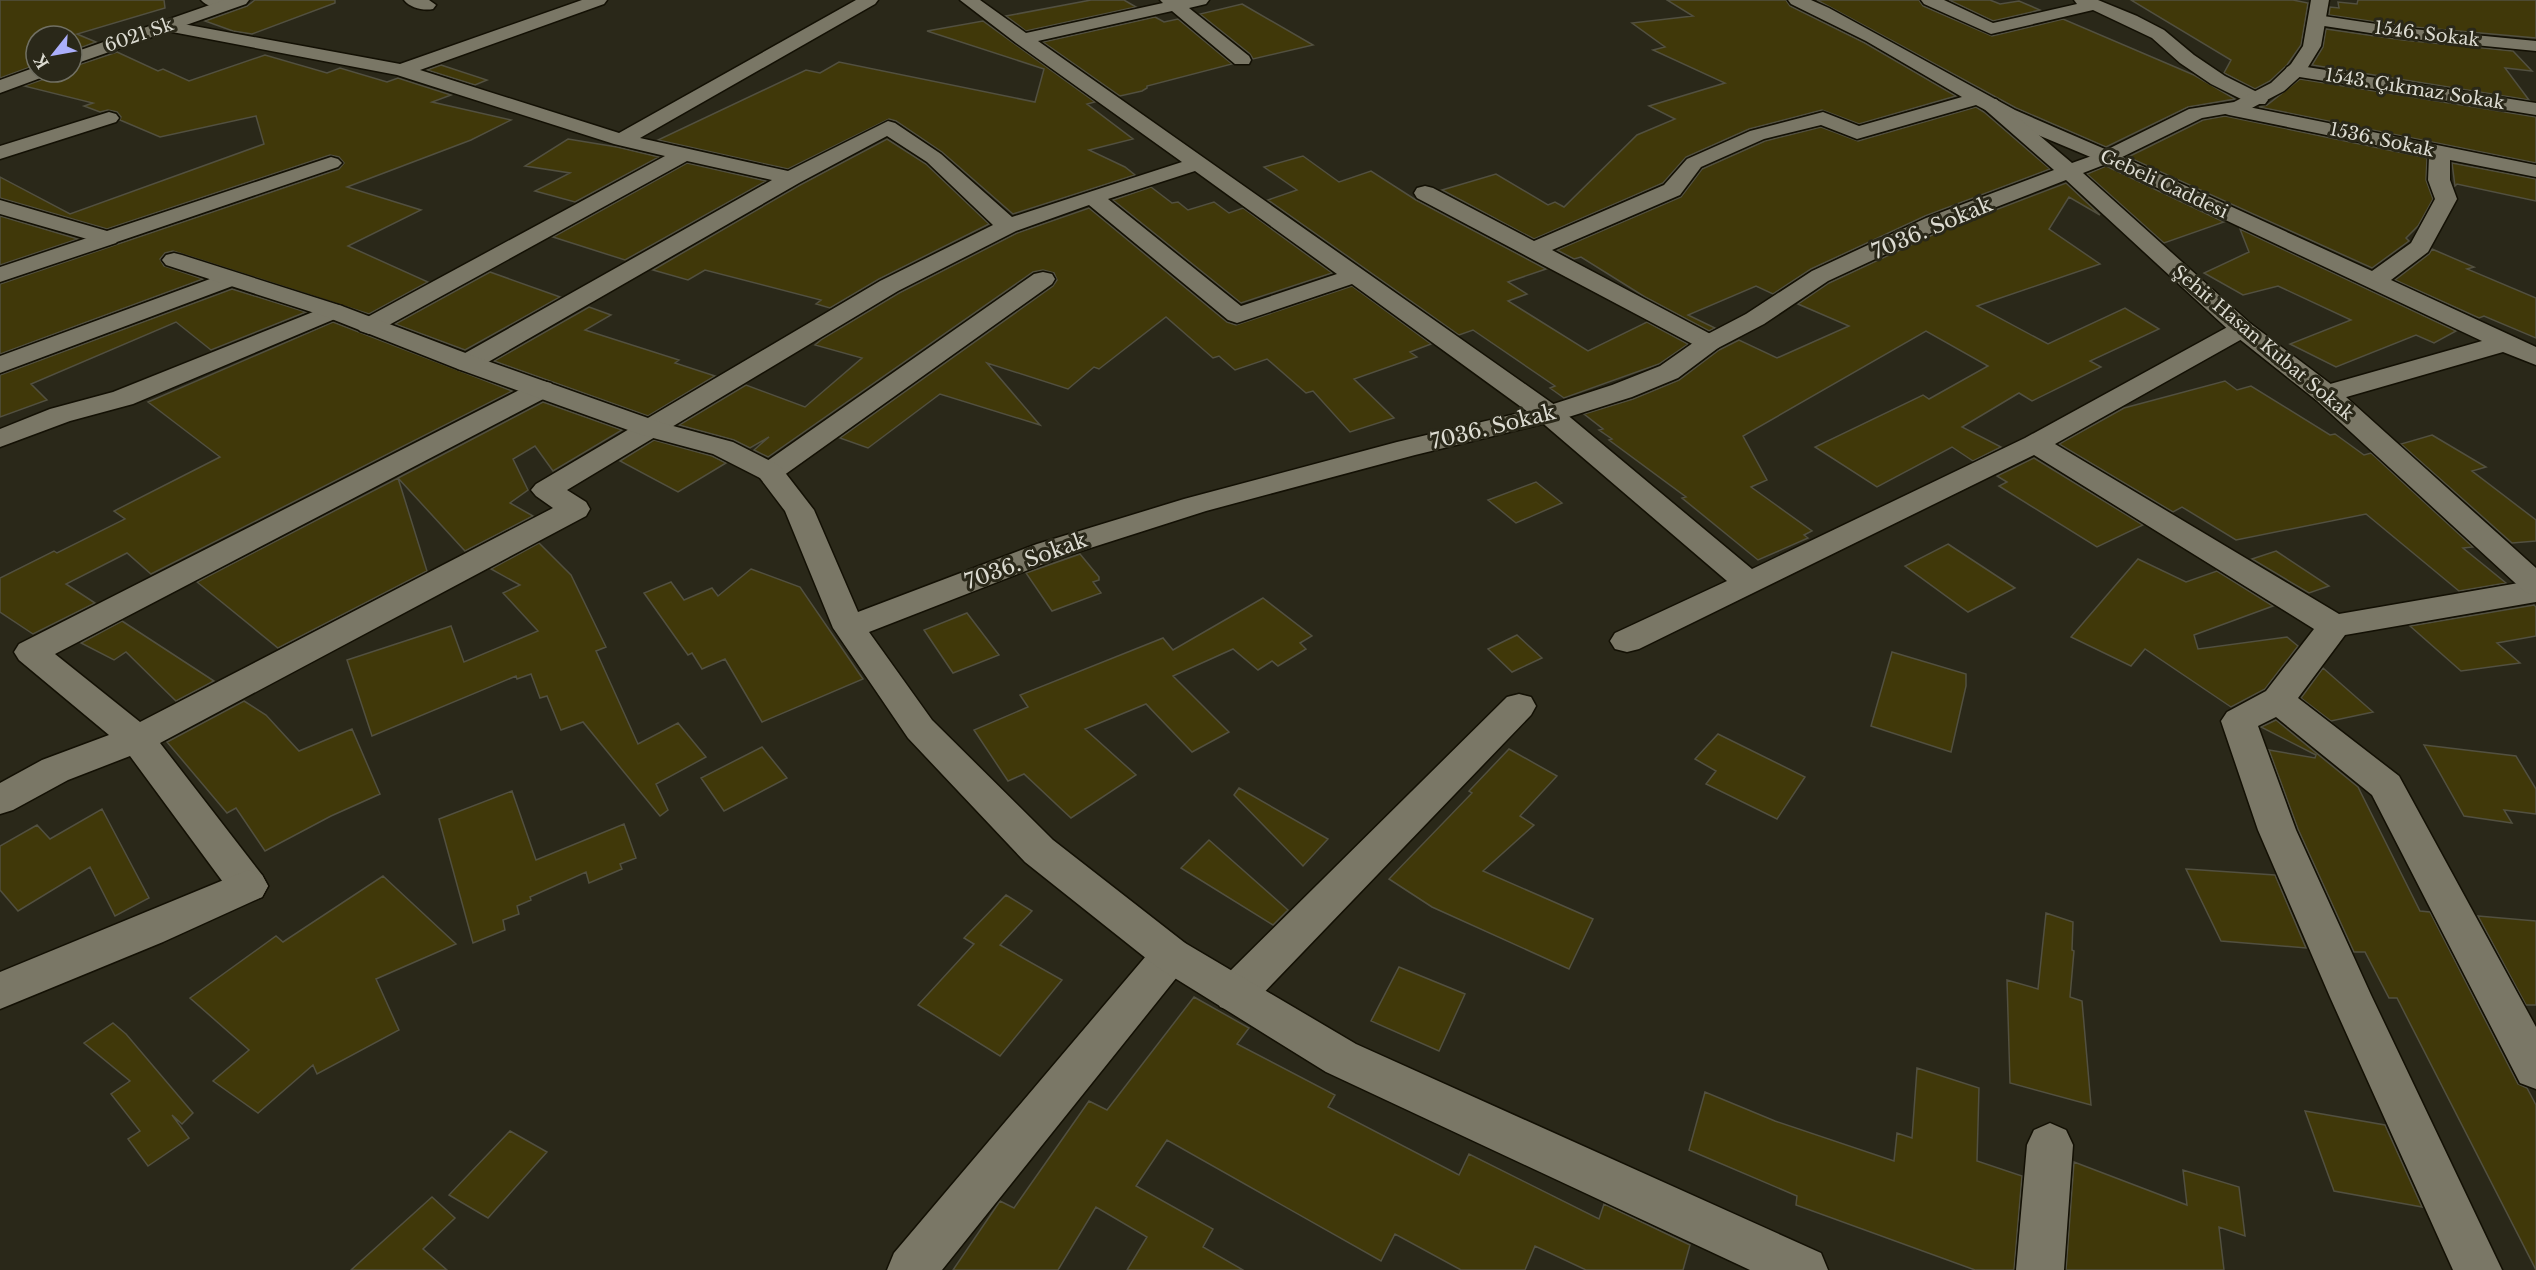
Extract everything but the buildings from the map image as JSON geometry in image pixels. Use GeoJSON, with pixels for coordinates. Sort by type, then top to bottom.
{"type":"FeatureCollection","features":[{"type":"Feature","properties":{"kind":"street"},"geometry":{"type":"LineString","coordinates":[[401,70],[598,0]]}},
{"type":"Feature","properties":{"kind":"street"},"geometry":{"type":"LineString","coordinates":[[621,140],[869,0]]}},
{"type":"Feature","properties":{"kind":"street"},"geometry":{"type":"LineString","coordinates":[[969,0],[1549,414],[1749,583]]}},
{"type":"Feature","properties":{"kind":"street"},"geometry":{"type":"LineString","coordinates":[[1022,39],[1173,3],[1200,0]]}},
{"type":"Feature","properties":{"kind":"street","name":"Gebeli Caddesi"},"geometry":{"type":"LineString","coordinates":[[1797,0],[1906,55],[1984,101],[2044,131],[2107,157],[2536,357]]}},
{"type":"Feature","properties":{"kind":"street"},"geometry":{"type":"LineString","coordinates":[[1930,0],[1991,29],[2088,2],[2158,34],[2187,59],[2218,80],[2258,100]]}},
{"type":"Feature","properties":{"kind":"street"},"geometry":{"type":"LineString","coordinates":[[2229,109],[2258,100],[2294,71],[2307,56],[2313,44],[2320,0]]}},
{"type":"Feature","properties":{"kind":"street","name":"6021 Sk"},"geometry":{"type":"LineString","coordinates":[[84,56],[167,26],[225,1]]}},
{"type":"Feature","properties":{"kind":"street"},"geometry":{"type":"LineString","coordinates":[[1173,3],[1242,60]]}},
{"type":"Feature","properties":{"kind":"street","name":"1546. Sokak"},"geometry":{"type":"LineString","coordinates":[[2317,20],[2403,33],[2536,46]]}},
{"type":"Feature","properties":{"kind":"street"},"geometry":{"type":"LineString","coordinates":[[167,26],[401,70],[621,140],[791,178]]}},
{"type":"Feature","properties":{"kind":"street","name":"1543. Çıkmaz Sokak"},"geometry":{"type":"LineString","coordinates":[[2294,71],[2536,109]]}},
{"type":"Feature","properties":{"kind":"street"},"geometry":{"type":"LineString","coordinates":[[0,87],[24,78]]}},
{"type":"Feature","properties":{"kind":"street"},"geometry":{"type":"LineString","coordinates":[[1533,250],[1672,190],[1694,163],[1757,135],[1823,118],[1857,132],[1984,101]]}},
{"type":"Feature","properties":{"kind":"street","name":"Şehit Hasan Kubat Sokak"},"geometry":{"type":"LineString","coordinates":[[1984,101],[2069,172],[2242,329],[2326,394],[2536,585]]}},
{"type":"Feature","properties":{"kind":"street","name":"1536. Sokak"},"geometry":{"type":"LineString","coordinates":[[2229,109],[2536,171]]}},
{"type":"Feature","properties":{"kind":"street","name":"7036. Sokak"},"geometry":{"type":"LineString","coordinates":[[849,628],[1048,551],[1195,505],[1407,448],[1549,414],[1622,391],[1669,372],[1709,343],[1755,319],[1820,276],[1935,223],[2107,157],[2196,113],[2229,109]]}},
{"type":"Feature","properties":{"kind":"street"},"geometry":{"type":"LineString","coordinates":[[0,153],[109,118]]}},
{"type":"Feature","properties":{"kind":"street"},"geometry":{"type":"LineString","coordinates":[[467,363],[791,178],[888,127],[934,158],[1008,226]]}},
{"type":"Feature","properties":{"kind":"street"},"geometry":{"type":"LineString","coordinates":[[2374,281],[2420,247],[2446,200],[2439,180],[2440,152]]}},
{"type":"Feature","properties":{"kind":"street"},"geometry":{"type":"LineString","coordinates":[[369,326],[684,154]]}},
{"type":"Feature","properties":{"kind":"street"},"geometry":{"type":"LineString","coordinates":[[0,275],[331,164]]}},
{"type":"Feature","properties":{"kind":"street"},"geometry":{"type":"LineString","coordinates":[[0,800],[55,770],[137,739],[575,509],[546,490],[889,286],[1008,226],[1092,196],[1196,164]]}},
{"type":"Feature","properties":{"kind":"street"},"geometry":{"type":"LineString","coordinates":[[1425,193],[1709,343]]}},
{"type":"Feature","properties":{"kind":"street"},"geometry":{"type":"LineString","coordinates":[[1092,196],[1237,315],[1356,275]]}},
{"type":"Feature","properties":{"kind":"street"},"geometry":{"type":"LineString","coordinates":[[2,210],[108,238]]}},
{"type":"Feature","properties":{"kind":"street"},"geometry":{"type":"LineString","coordinates":[[174,260],[333,311],[467,363],[652,429],[723,448],[770,472],[799,510],[849,628],[920,729],[1039,852],[1171,955],[1341,1058],[1804,1270]]}},
{"type":"Feature","properties":{"kind":"street"},"geometry":{"type":"LineString","coordinates":[[0,365],[229,279]]}},
{"type":"Feature","properties":{"kind":"street"},"geometry":{"type":"LineString","coordinates":[[770,472],[1043,279]]}},
{"type":"Feature","properties":{"kind":"street"},"geometry":{"type":"LineString","coordinates":[[0,439],[60,415],[123,398],[333,311]]}},
{"type":"Feature","properties":{"kind":"street"},"geometry":{"type":"LineString","coordinates":[[1627,641],[2035,444],[2242,329]]}},
{"type":"Feature","properties":{"kind":"street"},"geometry":{"type":"LineString","coordinates":[[2326,394],[2505,342]]}},
{"type":"Feature","properties":{"kind":"street"},"geometry":{"type":"LineString","coordinates":[[0,991],[149,930],[248,886],[137,739],[31,652],[542,389]]}},
{"type":"Feature","properties":{"kind":"street"},"geometry":{"type":"LineString","coordinates":[[2035,444],[2334,626],[2536,591]]}},
{"type":"Feature","properties":{"kind":"street"},"geometry":{"type":"LineString","coordinates":[[2334,626],[2278,700],[2239,721],[2277,830],[2351,997],[2478,1270]]}},
{"type":"Feature","properties":{"kind":"street"},"geometry":{"type":"LineString","coordinates":[[2278,700],[2386,786],[2536,1069]]}},
{"type":"Feature","properties":{"kind":"street"},"geometry":{"type":"LineString","coordinates":[[1235,994],[1519,706]]}},
{"type":"Feature","properties":{"kind":"street"},"geometry":{"type":"LineString","coordinates":[[911,1270],[1171,955]]}},
{"type":"Feature","properties":{"kind":"street"},"geometry":{"type":"LineString","coordinates":[[2040,1270],[2050,1145]]}}]}
